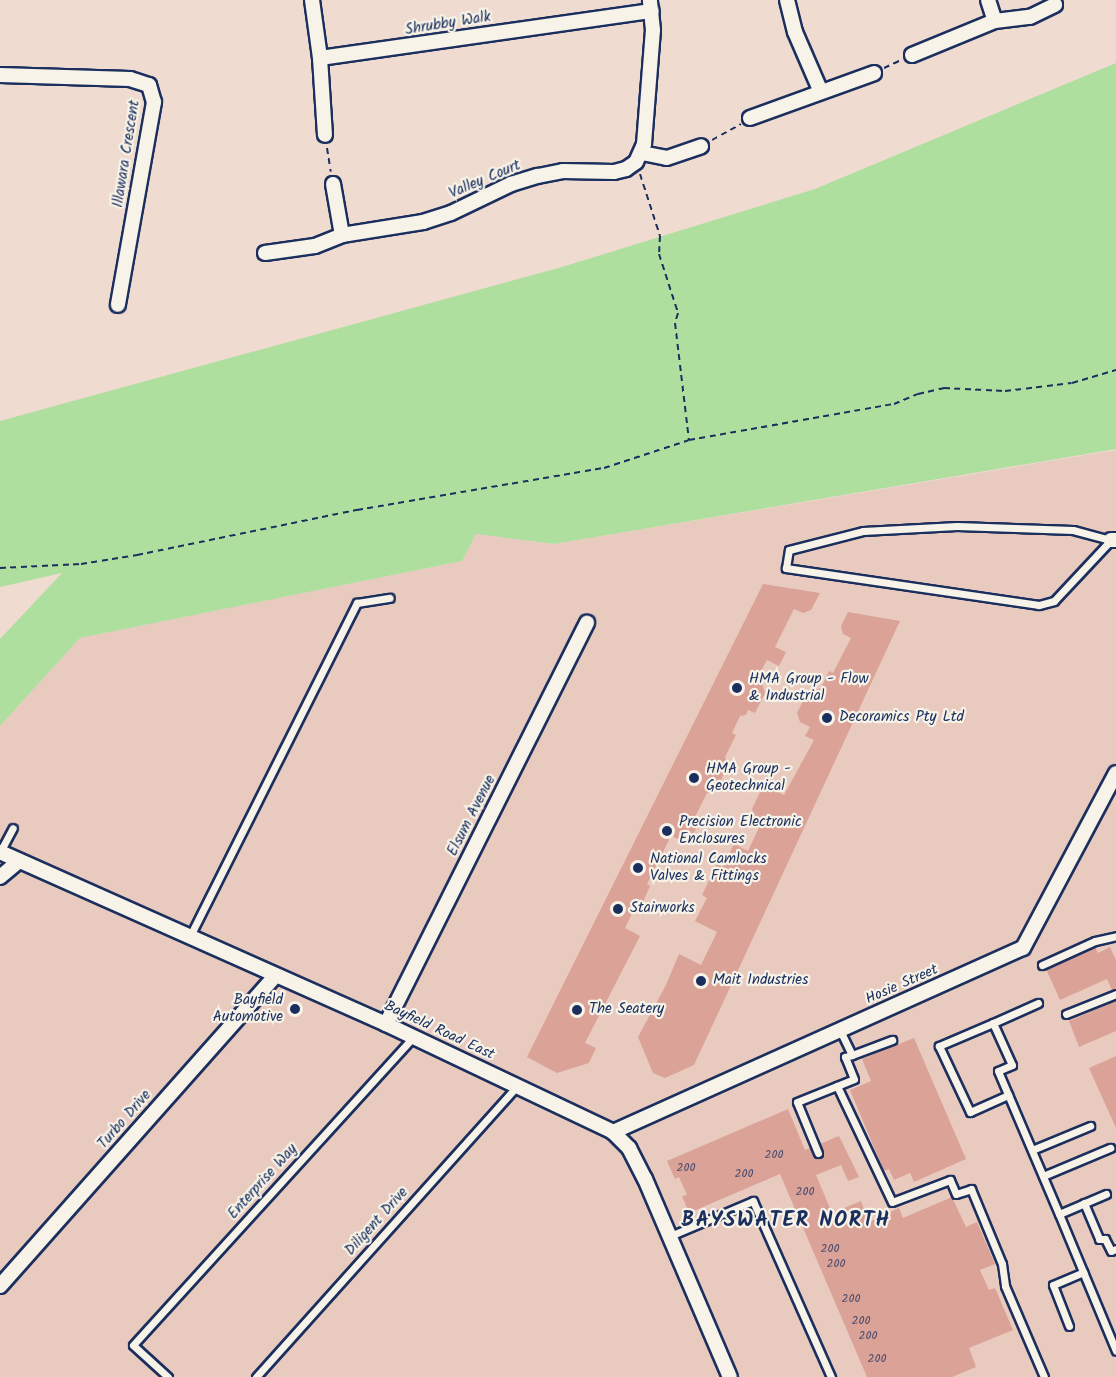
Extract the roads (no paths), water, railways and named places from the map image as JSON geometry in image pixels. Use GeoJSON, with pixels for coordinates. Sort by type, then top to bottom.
{"type":"FeatureCollection","features":[{"type":"Feature","properties":{"kind":"street"},"geometry":{"type":"LineString","coordinates":[[312,0],[320,58],[324,135]]}},
{"type":"Feature","properties":{"kind":"street"},"geometry":{"type":"LineString","coordinates":[[787,0],[795,32],[821,92]]}},
{"type":"Feature","properties":{"kind":"street"},"geometry":{"type":"LineString","coordinates":[[988,0],[995,21]]}},
{"type":"Feature","properties":{"kind":"street"},"geometry":{"type":"LineString","coordinates":[[651,5],[651,67],[639,157],[667,158],[701,146]]}},
{"type":"Feature","properties":{"kind":"street","name":"Shrubby Walk"},"geometry":{"type":"LineString","coordinates":[[320,58],[651,5]]}},
{"type":"Feature","properties":{"kind":"street"},"geometry":{"type":"LineString","coordinates":[[912,55],[995,21],[1030,17],[1055,5]]}},
{"type":"Feature","properties":{"kind":"street"},"geometry":{"type":"LineString","coordinates":[[750,118],[874,73]]}},
{"type":"Feature","properties":{"kind":"street","name":"Illawara Crescent"},"geometry":{"type":"LineString","coordinates":[[0,75],[130,80],[149,85],[154,102],[118,305]]}},
{"type":"Feature","properties":{"kind":"street","name":"Valley Court"},"geometry":{"type":"LineString","coordinates":[[265,253],[315,246],[342,235],[423,222],[451,213],[511,184],[562,171],[614,172],[626,169],[639,157]]}},
{"type":"Feature","properties":{"kind":"street"},"geometry":{"type":"LineString","coordinates":[[333,184],[342,235]]}},
{"type":"Feature","properties":{"kind":"street","name":"Elsum Avenue"},"geometry":{"type":"LineString","coordinates":[[386,1024],[587,622]]}},
{"type":"Feature","properties":{"kind":"street","name":"Hosie Street"},"geometry":{"type":"LineString","coordinates":[[613,1132],[1023,948],[1116,773]]}},
{"type":"Feature","properties":{"kind":"street","name":"Bayfield Road East"},"geometry":{"type":"LineString","coordinates":[[0,852],[386,1024],[613,1132],[629,1148],[670,1236],[730,1377]]}},
{"type":"Feature","properties":{"kind":"street"},"geometry":{"type":"LineString","coordinates":[[0,877],[19,861]]}},
{"type":"Feature","properties":{"kind":"street","name":"Turbo Drive"},"geometry":{"type":"LineString","coordinates":[[0,1286],[274,976]]}},
{"type":"Feature","properties":{"kind":"lane"},"geometry":{"type":"LineString","coordinates":[[957,526],[1050,529],[1073,530],[1114,540],[1054,601],[1039,605],[786,568],[789,550],[863,531],[957,526]]}},
{"type":"Feature","properties":{"kind":"lane"},"geometry":{"type":"LineString","coordinates":[[189,938],[357,603],[390,598]]}},
{"type":"Feature","properties":{"kind":"lane"},"geometry":{"type":"LineString","coordinates":[[0,852],[13,828]]}},
{"type":"Feature","properties":{"kind":"lane"},"geometry":{"type":"LineString","coordinates":[[1042,965],[1095,941],[1116,936]]}},
{"type":"Feature","properties":{"kind":"lane"},"geometry":{"type":"LineString","coordinates":[[1066,1014],[1116,994]]}},
{"type":"Feature","properties":{"kind":"lane"},"geometry":{"type":"LineString","coordinates":[[1008,1095],[970,1112],[939,1046],[1038,1003]]}},
{"type":"Feature","properties":{"kind":"lane"},"geometry":{"type":"LineString","coordinates":[[993,1023],[1012,1065],[998,1071],[1116,1351]]}},
{"type":"Feature","properties":{"kind":"lane"},"geometry":{"type":"LineString","coordinates":[[840,1030],[852,1055]]}},
{"type":"Feature","properties":{"kind":"lane","name":"Enterprise Way"},"geometry":{"type":"LineString","coordinates":[[168,1377],[133,1345],[413,1037]]}},
{"type":"Feature","properties":{"kind":"lane"},"geometry":{"type":"LineString","coordinates":[[818,1153],[797,1102],[854,1079],[845,1058],[892,1040]]}},
{"type":"Feature","properties":{"kind":"lane","name":"Diligent Drive"},"geometry":{"type":"LineString","coordinates":[[256,1377],[518,1085]]}},
{"type":"Feature","properties":{"kind":"lane"},"geometry":{"type":"LineString","coordinates":[[837,1086],[892,1202],[950,1179],[956,1194],[970,1189],[1002,1264],[1005,1286],[1044,1377]]}},
{"type":"Feature","properties":{"kind":"lane"},"geometry":{"type":"LineString","coordinates":[[1032,1150],[1090,1125]]}},
{"type":"Feature","properties":{"kind":"lane"},"geometry":{"type":"LineString","coordinates":[[1043,1176],[1110,1148]]}},
{"type":"Feature","properties":{"kind":"lane"},"geometry":{"type":"LineString","coordinates":[[1059,1214],[1106,1194]]}},
{"type":"Feature","properties":{"kind":"lane"},"geometry":{"type":"LineString","coordinates":[[670,1236],[753,1201],[831,1377]]}},
{"type":"Feature","properties":{"kind":"lane"},"geometry":{"type":"LineString","coordinates":[[1084,1203],[1099,1239],[1105,1239],[1111,1251],[1116,1249]]}},
{"type":"Feature","properties":{"kind":"lane"},"geometry":{"type":"LineString","coordinates":[[1069,1326],[1053,1285],[1083,1272]]}},
{"type":"Feature","properties":{"kind":"place","name":"HMA Group - Flow & Industrial"},"geometry":{"type":"Point","coordinates":[737,688]}},
{"type":"Feature","properties":{"kind":"place","name":"Decoramics Pty Ltd"},"geometry":{"type":"Point","coordinates":[827,718]}},
{"type":"Feature","properties":{"kind":"place","name":"HMA Group - Geotechnical"},"geometry":{"type":"Point","coordinates":[694,778]}},
{"type":"Feature","properties":{"kind":"place","name":"Precision Electronic Enclosures"},"geometry":{"type":"Point","coordinates":[667,831]}},
{"type":"Feature","properties":{"kind":"place","name":"National Camlocks Valves & Fittings"},"geometry":{"type":"Point","coordinates":[638,868]}},
{"type":"Feature","properties":{"kind":"place","name":"Stairworks"},"geometry":{"type":"Point","coordinates":[618,909]}},
{"type":"Feature","properties":{"kind":"place","name":"Mait Industries"},"geometry":{"type":"Point","coordinates":[701,981]}},
{"type":"Feature","properties":{"kind":"place","name":"Bayfield Automotive"},"geometry":{"type":"Point","coordinates":[295,1009]}},
{"type":"Feature","properties":{"kind":"place","name":"The Seatery"},"geometry":{"type":"Point","coordinates":[577,1010]}},
{"type":"Feature","properties":{"kind":"district","name":"BAYSWATER NORTH"},"geometry":{"type":"Point","coordinates":[786,1221]}}]}
